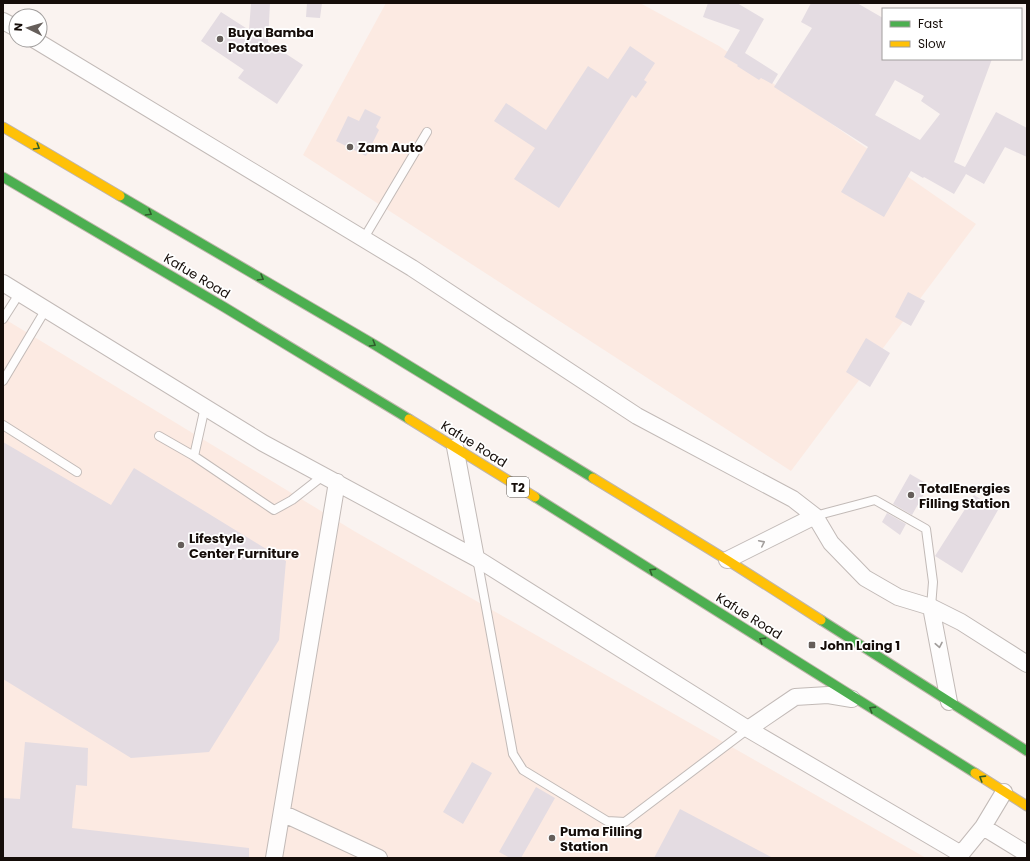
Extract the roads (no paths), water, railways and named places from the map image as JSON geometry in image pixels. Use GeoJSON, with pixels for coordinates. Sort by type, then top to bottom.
{"type":"FeatureCollection","features":[{"type":"Feature","properties":{"kind":"main road"},"geometry":{"type":"LineString","coordinates":[[3,127],[375,345],[727,560],[1027,750]]}},
{"type":"Feature","properties":{"kind":"main road","name":"Kafue Road"},"geometry":{"type":"LineString","coordinates":[[3,177],[224,307],[455,447],[1027,806]]}},
{"type":"Feature","properties":{"kind":"street"},"geometry":{"type":"LineString","coordinates":[[48,48],[412,268],[637,416],[793,499],[815,516],[831,543],[865,578],[898,597],[931,607],[961,622],[1027,664]]}},
{"type":"Feature","properties":{"kind":"street"},"geometry":{"type":"LineString","coordinates":[[3,283],[263,443],[476,558],[748,729],[960,856],[983,827],[1004,792]]}},
{"type":"Feature","properties":{"kind":"street"},"geometry":{"type":"LineString","coordinates":[[455,447],[476,558]]}},
{"type":"Feature","properties":{"kind":"street"},"geometry":{"type":"LineString","coordinates":[[274,858],[282,813],[331,479]]}},
{"type":"Feature","properties":{"kind":"street"},"geometry":{"type":"LineString","coordinates":[[727,560],[815,516]]}},
{"type":"Feature","properties":{"kind":"street"},"geometry":{"type":"LineString","coordinates":[[931,607],[949,702]]}},
{"type":"Feature","properties":{"kind":"street"},"geometry":{"type":"LineString","coordinates":[[748,729],[795,697],[828,695],[859,700]]}},
{"type":"Feature","properties":{"kind":"street"},"geometry":{"type":"LineString","coordinates":[[282,813],[379,858]]}},
{"type":"Feature","properties":{"kind":"street"},"geometry":{"type":"LineString","coordinates":[[983,827],[1027,854]]}},
{"type":"Feature","properties":{"kind":"lane"},"geometry":{"type":"LineString","coordinates":[[364,238],[427,132]]}},
{"type":"Feature","properties":{"kind":"lane"},"geometry":{"type":"LineString","coordinates":[[3,319],[19,294]]}},
{"type":"Feature","properties":{"kind":"lane"},"geometry":{"type":"LineString","coordinates":[[3,381],[46,309]]}},
{"type":"Feature","properties":{"kind":"lane"},"geometry":{"type":"LineString","coordinates":[[194,456],[205,407]]}},
{"type":"Feature","properties":{"kind":"lane"},"geometry":{"type":"LineString","coordinates":[[3,425],[77,472]]}},
{"type":"Feature","properties":{"kind":"lane"},"geometry":{"type":"LineString","coordinates":[[159,436],[194,456],[274,510],[331,479]]}},
{"type":"Feature","properties":{"kind":"lane"},"geometry":{"type":"LineString","coordinates":[[815,516],[875,500],[926,529],[932,582],[931,607]]}},
{"type":"Feature","properties":{"kind":"lane"},"geometry":{"type":"LineString","coordinates":[[476,558],[513,754],[523,770],[607,821],[625,822],[748,729]]}},
{"type":"Feature","properties":{"kind":"place","name":"Buya Bamba Potatoes"},"geometry":{"type":"Point","coordinates":[220,39]}},
{"type":"Feature","properties":{"kind":"place","name":"Zam Auto"},"geometry":{"type":"Point","coordinates":[350,147]}},
{"type":"Feature","properties":{"kind":"place","name":"TotalEnergies Filling Station"},"geometry":{"type":"Point","coordinates":[911,495]}},
{"type":"Feature","properties":{"kind":"place","name":"Lifestyle Center Furniture"},"geometry":{"type":"Point","coordinates":[181,545]}},
{"type":"Feature","properties":{"kind":"place","name":"John Laing 1"},"geometry":{"type":"Point","coordinates":[812,645]}},
{"type":"Feature","properties":{"kind":"place","name":"Puma Filling Station"},"geometry":{"type":"Point","coordinates":[552,838]}}]}
